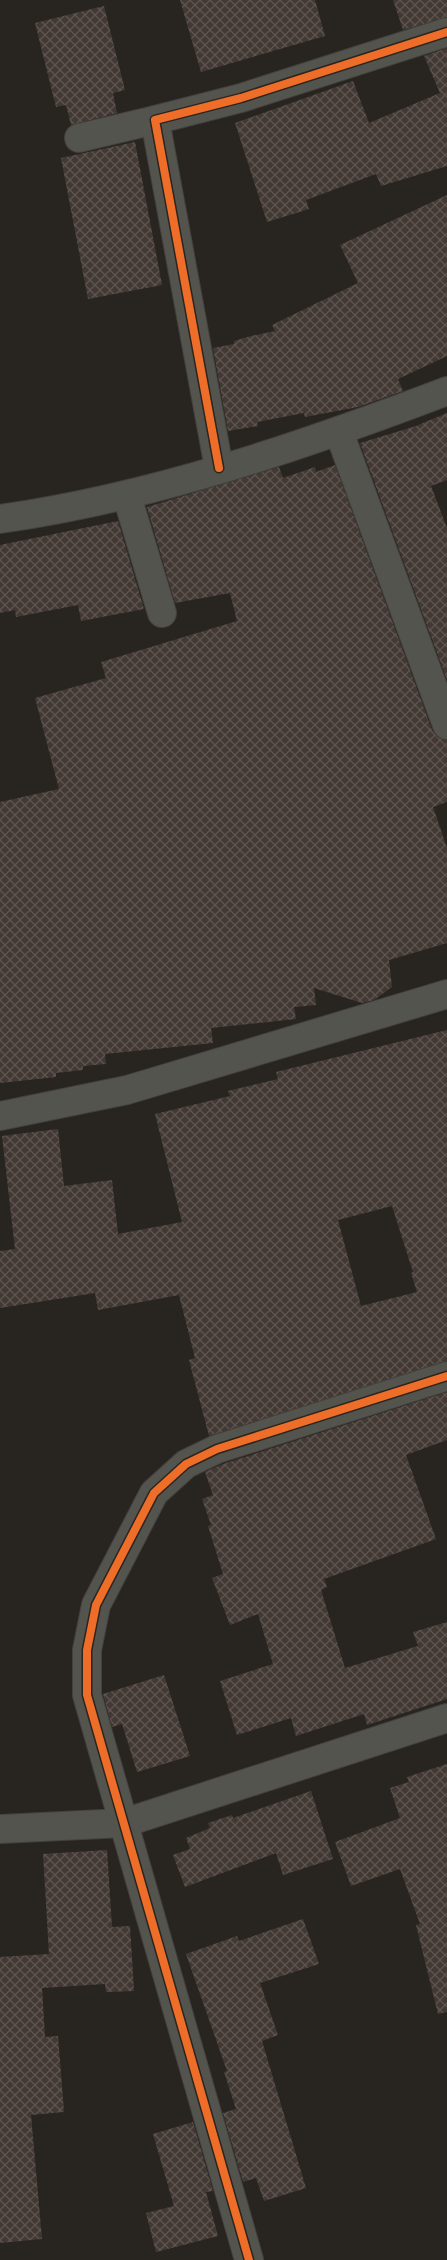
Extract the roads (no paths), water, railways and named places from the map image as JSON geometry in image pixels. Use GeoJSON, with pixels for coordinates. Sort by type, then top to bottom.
{"type":"FeatureCollection","features":[{"type":"Feature","properties":{"kind":"street"},"geometry":{"type":"LineString","coordinates":[[79,138],[241,98],[447,32]]}},
{"type":"Feature","properties":{"kind":"street"},"geometry":{"type":"LineString","coordinates":[[155,120],[219,468]]}},
{"type":"Feature","properties":{"kind":"street"},"geometry":{"type":"LineString","coordinates":[[0,519],[127,496],[339,432],[447,391]]}},
{"type":"Feature","properties":{"kind":"street"},"geometry":{"type":"LineString","coordinates":[[339,432],[447,725]]}},
{"type":"Feature","properties":{"kind":"street"},"geometry":{"type":"LineString","coordinates":[[127,496],[162,613]]}},
{"type":"Feature","properties":{"kind":"street"},"geometry":{"type":"LineString","coordinates":[[0,1116],[127,1090],[447,994]]}},
{"type":"Feature","properties":{"kind":"street"},"geometry":{"type":"LineString","coordinates":[[250,2260],[87,1695],[87,1650],[96,1605],[154,1493],[169,1477],[201,1455],[447,1376]]}},
{"type":"Feature","properties":{"kind":"street"},"geometry":{"type":"LineString","coordinates":[[0,1829],[124,1823],[447,1718]]}}]}
